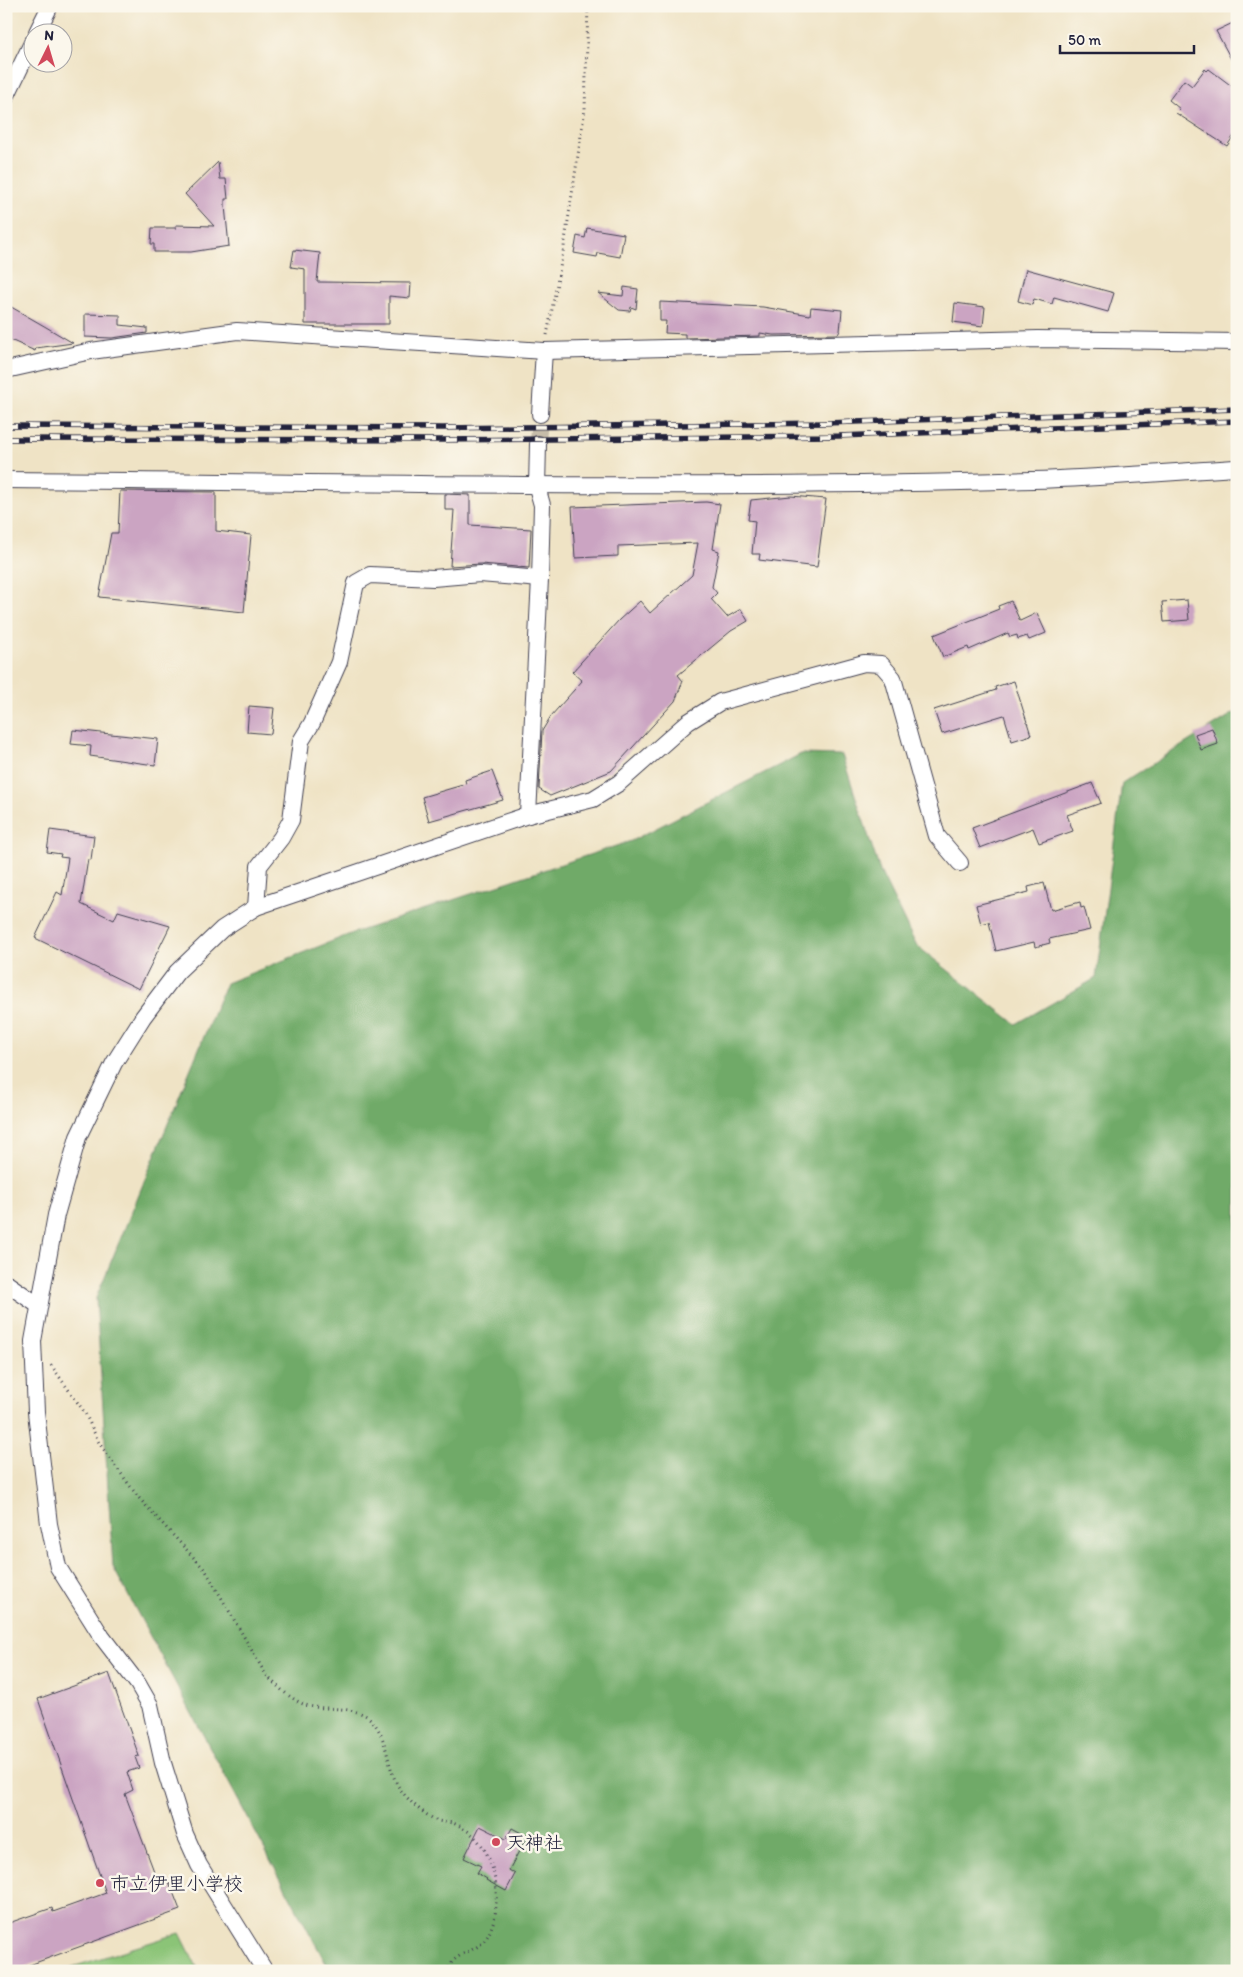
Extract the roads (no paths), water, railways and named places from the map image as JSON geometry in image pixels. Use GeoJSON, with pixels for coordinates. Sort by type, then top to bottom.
{"type":"FeatureCollection","features":[{"type":"Feature","properties":{"kind":"street"},"geometry":{"type":"LineString","coordinates":[[42,22],[50,6]]}},
{"type":"Feature","properties":{"kind":"street"},"geometry":{"type":"LineString","coordinates":[[6,97],[22,64]]}},
{"type":"Feature","properties":{"kind":"street"},"geometry":{"type":"LineString","coordinates":[[6,370],[92,351],[237,331],[544,351],[1038,339],[1237,342]]}},
{"type":"Feature","properties":{"kind":"street"},"geometry":{"type":"LineString","coordinates":[[540,414],[544,351]]}},
{"type":"Feature","properties":{"kind":"street"},"geometry":{"type":"LineString","coordinates":[[528,815],[542,505],[537,487],[538,444]]}},
{"type":"Feature","properties":{"kind":"street"},"geometry":{"type":"LineString","coordinates":[[6,480],[537,487],[840,485],[1007,481],[1237,468]]}},
{"type":"Feature","properties":{"kind":"street"},"geometry":{"type":"LineString","coordinates":[[256,907],[259,866],[281,838],[291,820],[301,742],[312,723],[339,662],[356,583],[370,575],[434,578],[480,574],[540,579]]}},
{"type":"Feature","properties":{"kind":"street"},"geometry":{"type":"LineString","coordinates":[[265,1971],[199,1865],[185,1834],[163,1763],[150,1705],[138,1684],[102,1637],[58,1567],[49,1524],[36,1412],[33,1341],[56,1215],[78,1137],[114,1063],[143,1017],[177,972],[222,929],[256,907],[528,815],[593,799],[620,783],[688,722],[720,702],[864,663],[881,664],[893,678],[937,836],[960,863]]}},
{"type":"Feature","properties":{"kind":"street"},"geometry":{"type":"LineString","coordinates":[[6,1283],[38,1306]]}},
{"type":"Feature","properties":{"kind":"tunnel"},"geometry":{"type":"LineString","coordinates":[[538,444],[540,414]]}},
{"type":"Feature","properties":{"kind":"railway"},"geometry":{"type":"LineString","coordinates":[[6,426],[443,428],[825,423],[1237,409]]}},
{"type":"Feature","properties":{"kind":"railway"},"geometry":{"type":"LineString","coordinates":[[6,439],[442,440],[839,436],[1237,421]]}},
{"type":"Feature","properties":{"kind":"place","name":"天神社"},"geometry":{"type":"Point","coordinates":[496,1842]}},
{"type":"Feature","properties":{"kind":"place","name":"市立伊里小学校"},"geometry":{"type":"Point","coordinates":[100,1883]}}]}
